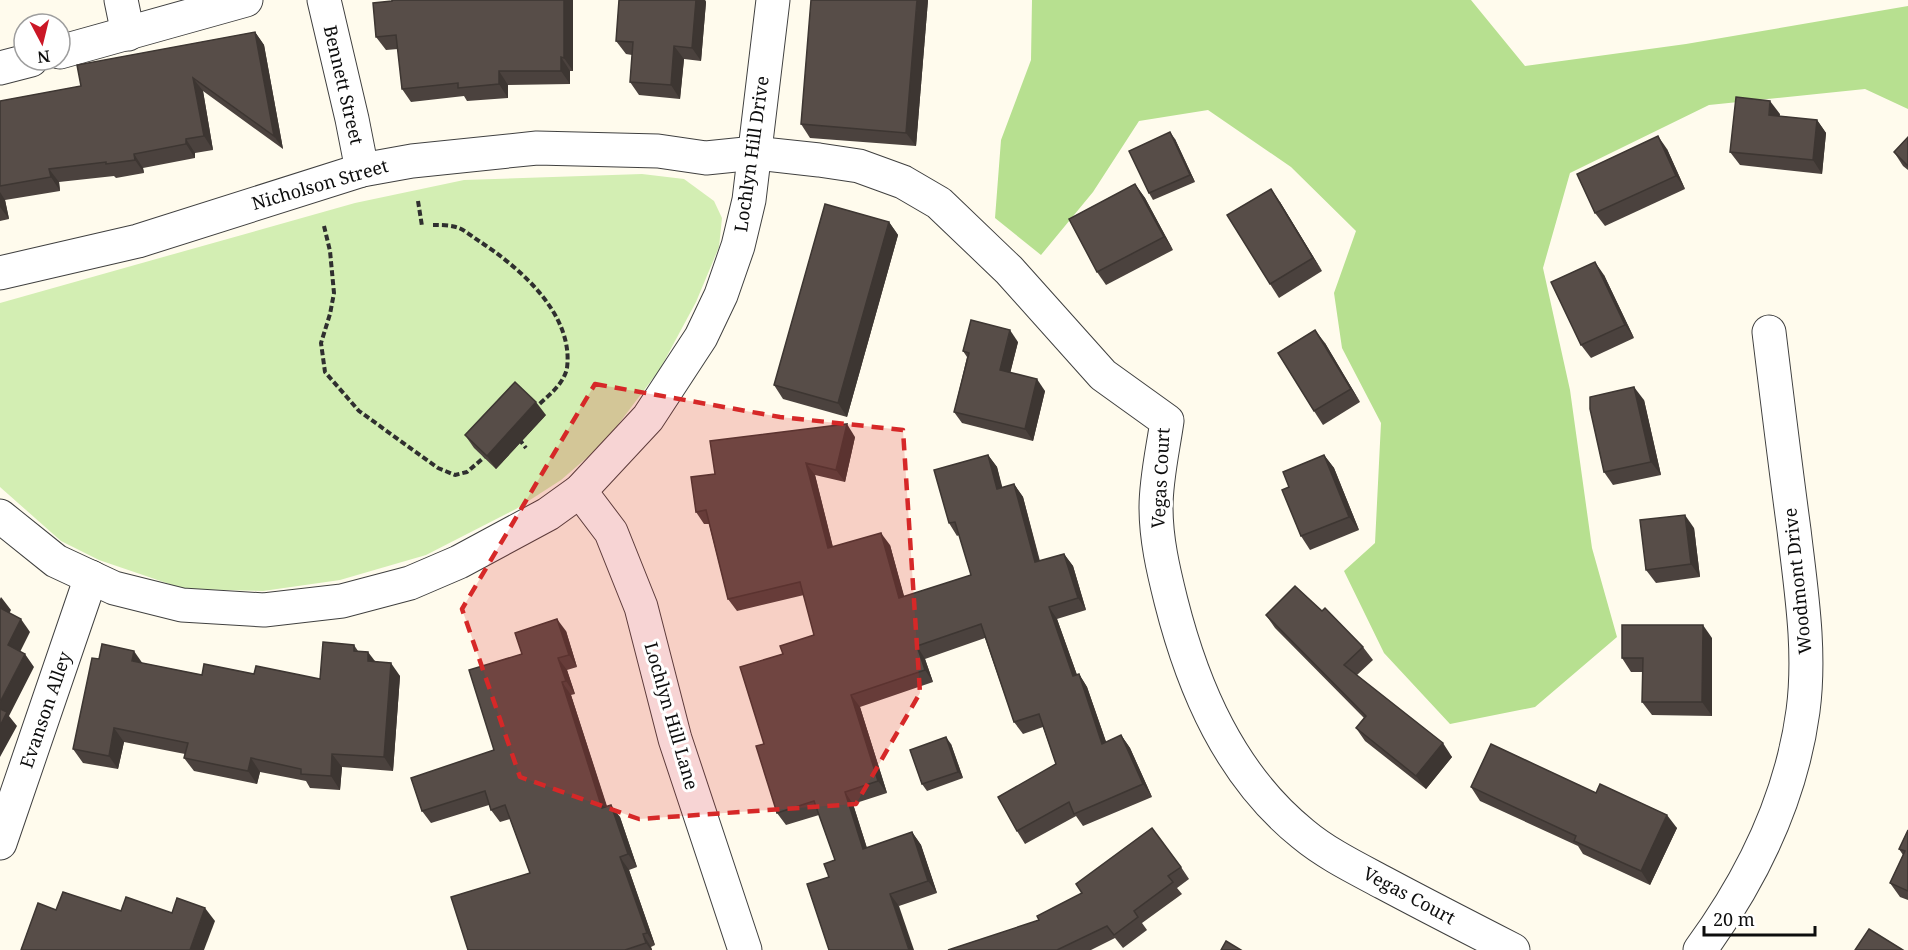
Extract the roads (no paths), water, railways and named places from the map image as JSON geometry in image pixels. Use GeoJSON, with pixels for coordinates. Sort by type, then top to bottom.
{"type":"FeatureCollection","features":[{"type":"Feature","properties":{"kind":"street"},"geometry":{"type":"LineString","coordinates":[[122,0],[128,34]]}},
{"type":"Feature","properties":{"kind":"street"},"geometry":{"type":"LineString","coordinates":[[72,49],[246,0]]}},
{"type":"Feature","properties":{"kind":"street","name":"Bennett Street"},"geometry":{"type":"LineString","coordinates":[[324,0],[362,170]]}},
{"type":"Feature","properties":{"kind":"street","name":"Lochlyn Hill Drive"},"geometry":{"type":"LineString","coordinates":[[0,516],[56,561],[114,588],[182,605],[264,610],[342,601],[410,583],[459,562],[548,514],[580,491],[648,418],[701,337],[721,295],[738,246],[749,200],[773,0]]}},
{"type":"Feature","properties":{"kind":"street","name":"Nicholson Street"},"geometry":{"type":"LineString","coordinates":[[0,273],[138,241],[362,170],[412,160],[537,148],[658,151],[705,158],[755,153]]}},
{"type":"Feature","properties":{"kind":"street","name":"Vegas Court"},"geometry":{"type":"LineString","coordinates":[[755,153],[859,166],[903,182],[939,203],[1009,270],[1103,375],[1167,421],[1156,504],[1157,533],[1162,564],[1178,629],[1195,679],[1212,720],[1239,763],[1272,805],[1302,834],[1339,859],[1513,950]]}},
{"type":"Feature","properties":{"kind":"street","name":"Woodmont Drive"},"geometry":{"type":"LineString","coordinates":[[1700,950],[1724,918],[1757,860],[1777,814],[1795,753],[1803,710],[1806,663],[1803,606],[1769,332]]}},
{"type":"Feature","properties":{"kind":"street","name":"Lochlyn Hill Lane"},"geometry":{"type":"LineString","coordinates":[[580,491],[611,532],[641,607],[675,739],[745,950]]}},
{"type":"Feature","properties":{"kind":"street","name":"Evanson Alley"},"geometry":{"type":"LineString","coordinates":[[1,838],[92,577]]}}]}
